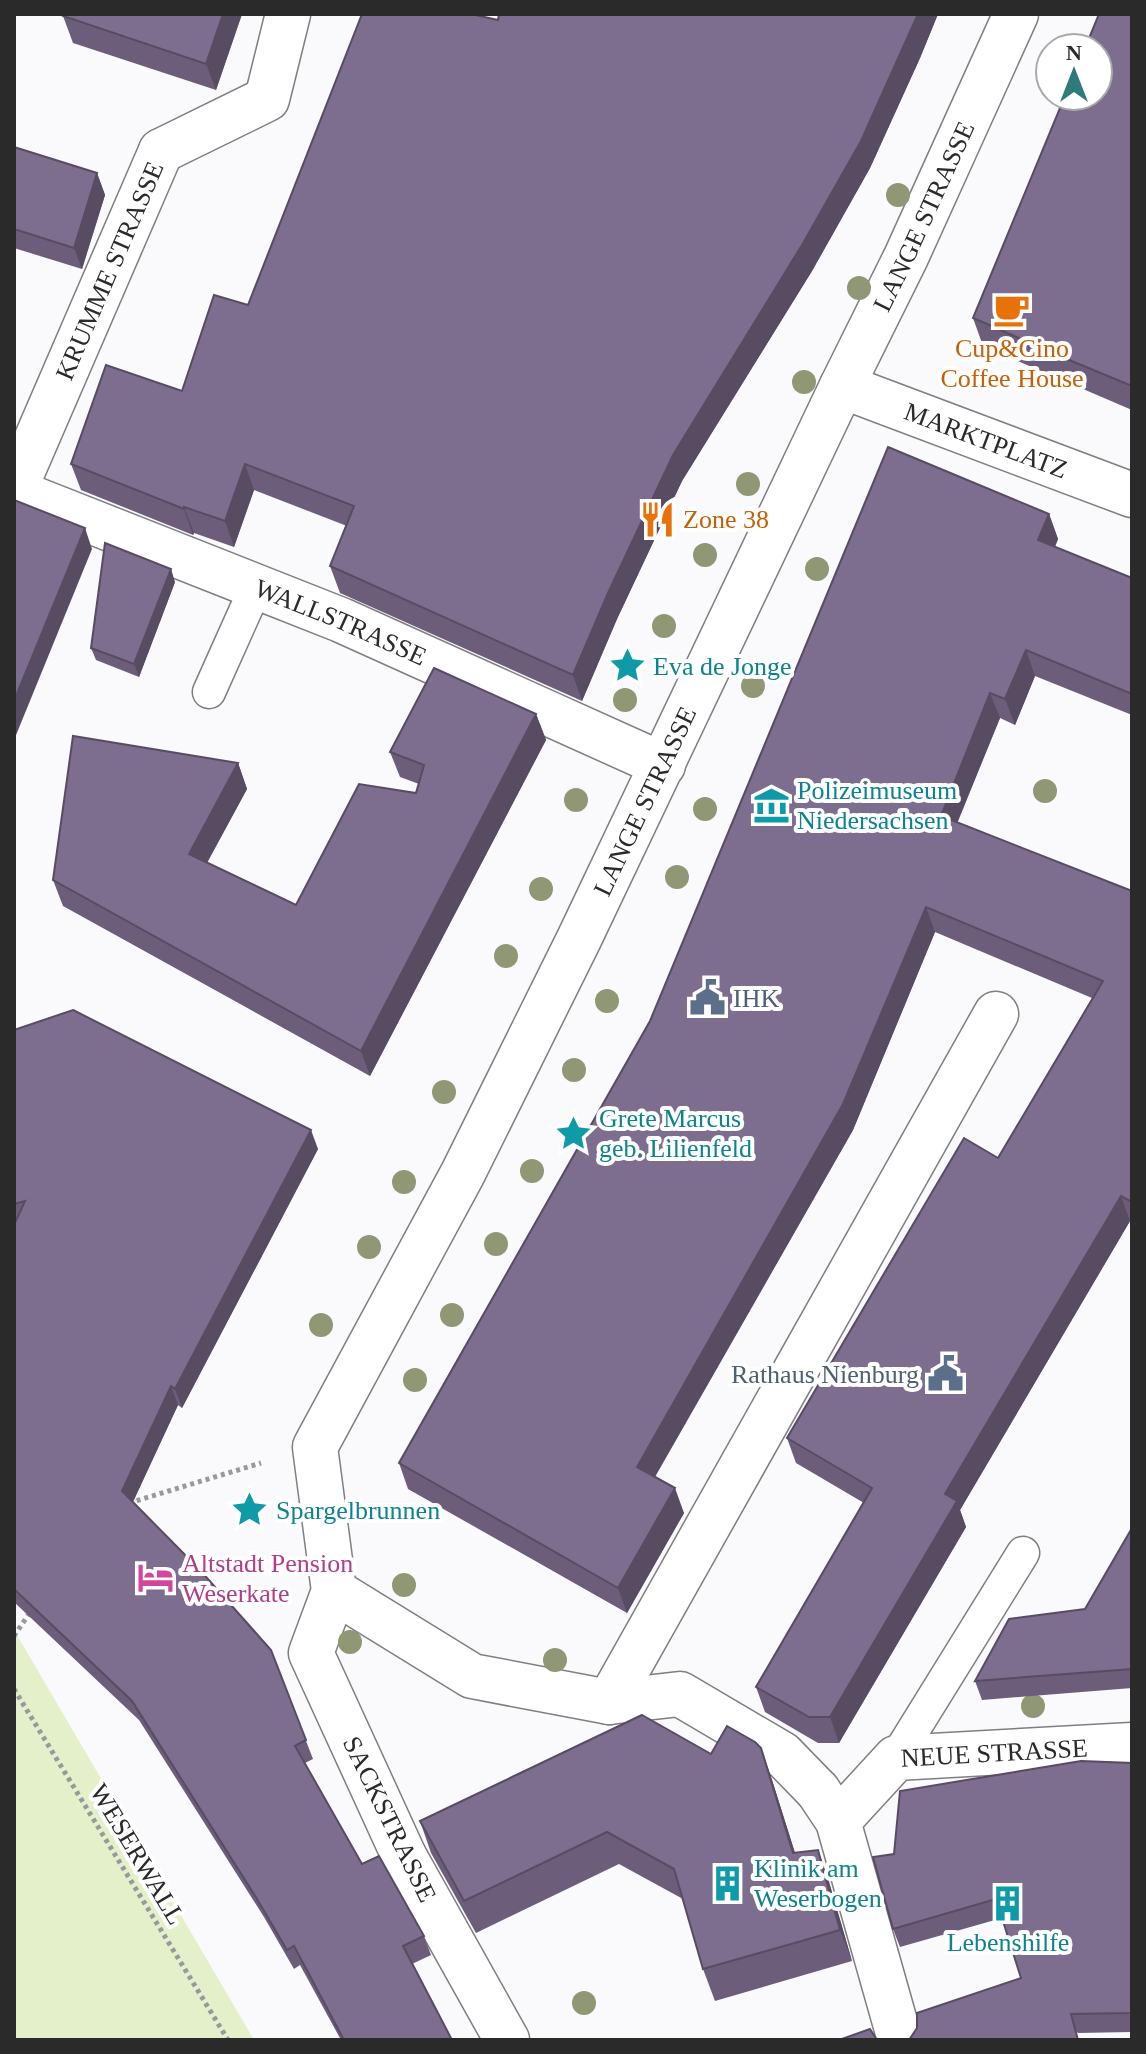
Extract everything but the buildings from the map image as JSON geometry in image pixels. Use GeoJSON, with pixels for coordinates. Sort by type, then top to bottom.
{"type":"FeatureCollection","features":[{"type":"Feature","properties":{"kind":"street","name":"KRUMME STRASSE"},"geometry":{"type":"LineString","coordinates":[[14,491],[161,151],[267,99],[288,14]]}},
{"type":"Feature","properties":{"kind":"street","name":"LANGE STRASSE"},"geometry":{"type":"LineString","coordinates":[[315,1447],[463,1173],[663,765],[906,257],[1016,14]]}},
{"type":"Feature","properties":{"kind":"street","name":"MARKTPLATZ"},"geometry":{"type":"LineString","coordinates":[[842,386],[1132,495]]}},
{"type":"Feature","properties":{"kind":"street","name":"WALLSTRASSE"},"geometry":{"type":"LineString","coordinates":[[14,491],[341,620],[663,765]]}},
{"type":"Feature","properties":{"kind":"street"},"geometry":{"type":"LineString","coordinates":[[609,1702],[996,1014]]}},
{"type":"Feature","properties":{"kind":"street"},"geometry":{"type":"LineString","coordinates":[[315,1447],[334,1591],[472,1676],[609,1702],[680,1694],[782,1754],[828,1806],[900,2040]]}},
{"type":"Feature","properties":{"kind":"street","name":"SACKSTRASSE"},"geometry":{"type":"LineString","coordinates":[[334,1591],[311,1653],[404,1856],[507,2040]]}},
{"type":"Feature","properties":{"kind":"street","name":"NEUE STRASSE"},"geometry":{"type":"LineString","coordinates":[[828,1806],[896,1758],[1132,1745]]}},
{"type":"Feature","properties":{"kind":"lane"},"geometry":{"type":"LineString","coordinates":[[209,692],[256,587]]}},
{"type":"Feature","properties":{"kind":"lane"},"geometry":{"type":"LineString","coordinates":[[896,1758],[1023,1553]]}},
{"type":"Feature","properties":{"kind":"path"},"geometry":{"type":"LineString","coordinates":[[125,1504],[315,1447]]}},
{"type":"Feature","properties":{"kind":"path"},"geometry":{"type":"LineString","coordinates":[[14,1636],[35,1606]]}},
{"type":"Feature","properties":{"kind":"path","name":"WESERWALL"},"geometry":{"type":"LineString","coordinates":[[14,1689],[228,2040]]}},
{"type":"Feature","properties":{"kind":"green space"},"geometry":{"type":"Polygon","coordinates":[[[14,1630],[254,2040],[14,2040],[14,1630]]]}},
{"type":"Feature","properties":{"kind":"place","name":"Cup&Cino Coffee House"},"geometry":{"type":"Point","coordinates":[1012,309]}},
{"type":"Feature","properties":{"kind":"place","name":"Zone 38"},"geometry":{"type":"Point","coordinates":[657,519]}},
{"type":"Feature","properties":{"kind":"place","name":"Eva de Jonge"},"geometry":{"type":"Point","coordinates":[627,666]}},
{"type":"Feature","properties":{"kind":"place","name":"Polizeimuseum Niedersachsen"},"geometry":{"type":"Point","coordinates":[771,805]}},
{"type":"Feature","properties":{"kind":"place","name":"IHK"},"geometry":{"type":"Point","coordinates":[707,998]}},
{"type":"Feature","properties":{"kind":"place","name":"Grete Marcus geb. Lilienfeld"},"geometry":{"type":"Point","coordinates":[573,1133]}},
{"type":"Feature","properties":{"kind":"place","name":"Rathaus Nienburg"},"geometry":{"type":"Point","coordinates":[945,1374]}},
{"type":"Feature","properties":{"kind":"place","name":"Spargelbrunnen"},"geometry":{"type":"Point","coordinates":[250,1510]}},
{"type":"Feature","properties":{"kind":"place","name":"Altstadt Pension Weserkate"},"geometry":{"type":"Point","coordinates":[156,1578]}},
{"type":"Feature","properties":{"kind":"place","name":"Klinik am Weserbogen"},"geometry":{"type":"Point","coordinates":[728,1883]}},
{"type":"Feature","properties":{"kind":"place","name":"Lebenshilfe"},"geometry":{"type":"Point","coordinates":[1008,1903]}}]}
